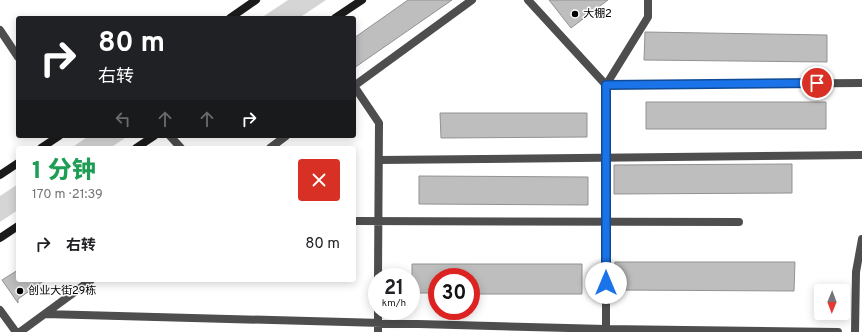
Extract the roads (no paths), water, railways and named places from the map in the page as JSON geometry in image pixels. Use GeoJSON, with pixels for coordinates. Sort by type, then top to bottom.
{"type":"FeatureCollection","features":[{"type":"Feature","properties":{"kind":"main road"},"geometry":{"type":"LineString","coordinates":[[233,16],[256,0]]}},
{"type":"Feature","properties":{"kind":"main road"},"geometry":{"type":"LineString","coordinates":[[338,16],[362,0]]}},
{"type":"Feature","properties":{"kind":"main road"},"geometry":{"type":"LineString","coordinates":[[44,146],[56,138]]}},
{"type":"Feature","properties":{"kind":"main road"},"geometry":{"type":"LineString","coordinates":[[139,146],[151,138]]}},
{"type":"Feature","properties":{"kind":"main road"},"geometry":{"type":"LineString","coordinates":[[0,175],[16,164]]}},
{"type":"Feature","properties":{"kind":"main road"},"geometry":{"type":"LineString","coordinates":[[0,238],[16,227]]}},
{"type":"Feature","properties":{"kind":"street"},"geometry":{"type":"LineString","coordinates":[[356,85],[472,0]]}},
{"type":"Feature","properties":{"kind":"street"},"geometry":{"type":"LineString","coordinates":[[528,0],[606,85],[862,83]]}},
{"type":"Feature","properties":{"kind":"street"},"geometry":{"type":"LineString","coordinates":[[606,331],[606,85],[648,18],[648,0]]}},
{"type":"Feature","properties":{"kind":"street"},"geometry":{"type":"LineString","coordinates":[[0,30],[16,55]]}},
{"type":"Feature","properties":{"kind":"street"},"geometry":{"type":"LineString","coordinates":[[356,89],[379,123],[378,268]]}},
{"type":"Feature","properties":{"kind":"street"},"geometry":{"type":"LineString","coordinates":[[172,138],[179,146]]}},
{"type":"Feature","properties":{"kind":"street"},"geometry":{"type":"LineString","coordinates":[[273,146],[283,138]]}},
{"type":"Feature","properties":{"kind":"street"},"geometry":{"type":"LineString","coordinates":[[379,160],[862,155]]}},
{"type":"Feature","properties":{"kind":"street"},"geometry":{"type":"LineString","coordinates":[[356,221],[739,222]]}},
{"type":"Feature","properties":{"kind":"street"},"geometry":{"type":"LineString","coordinates":[[855,332],[856,272],[862,239]]}},
{"type":"Feature","properties":{"kind":"street"},"geometry":{"type":"LineString","coordinates":[[20,332],[88,282]]}},
{"type":"Feature","properties":{"kind":"street"},"geometry":{"type":"LineString","coordinates":[[0,310],[16,332]]}},
{"type":"Feature","properties":{"kind":"street"},"geometry":{"type":"LineString","coordinates":[[45,314],[606,331],[838,332]]}},
{"type":"Feature","properties":{"kind":"street"},"geometry":{"type":"LineString","coordinates":[[378,323],[378,332]]}},
{"type":"Feature","properties":{"kind":"place","name":"大棚2"},"geometry":{"type":"Point","coordinates":[575,14]}},
{"type":"Feature","properties":{"kind":"place","name":"创业大街29栋"},"geometry":{"type":"Point","coordinates":[20,291]}}]}
